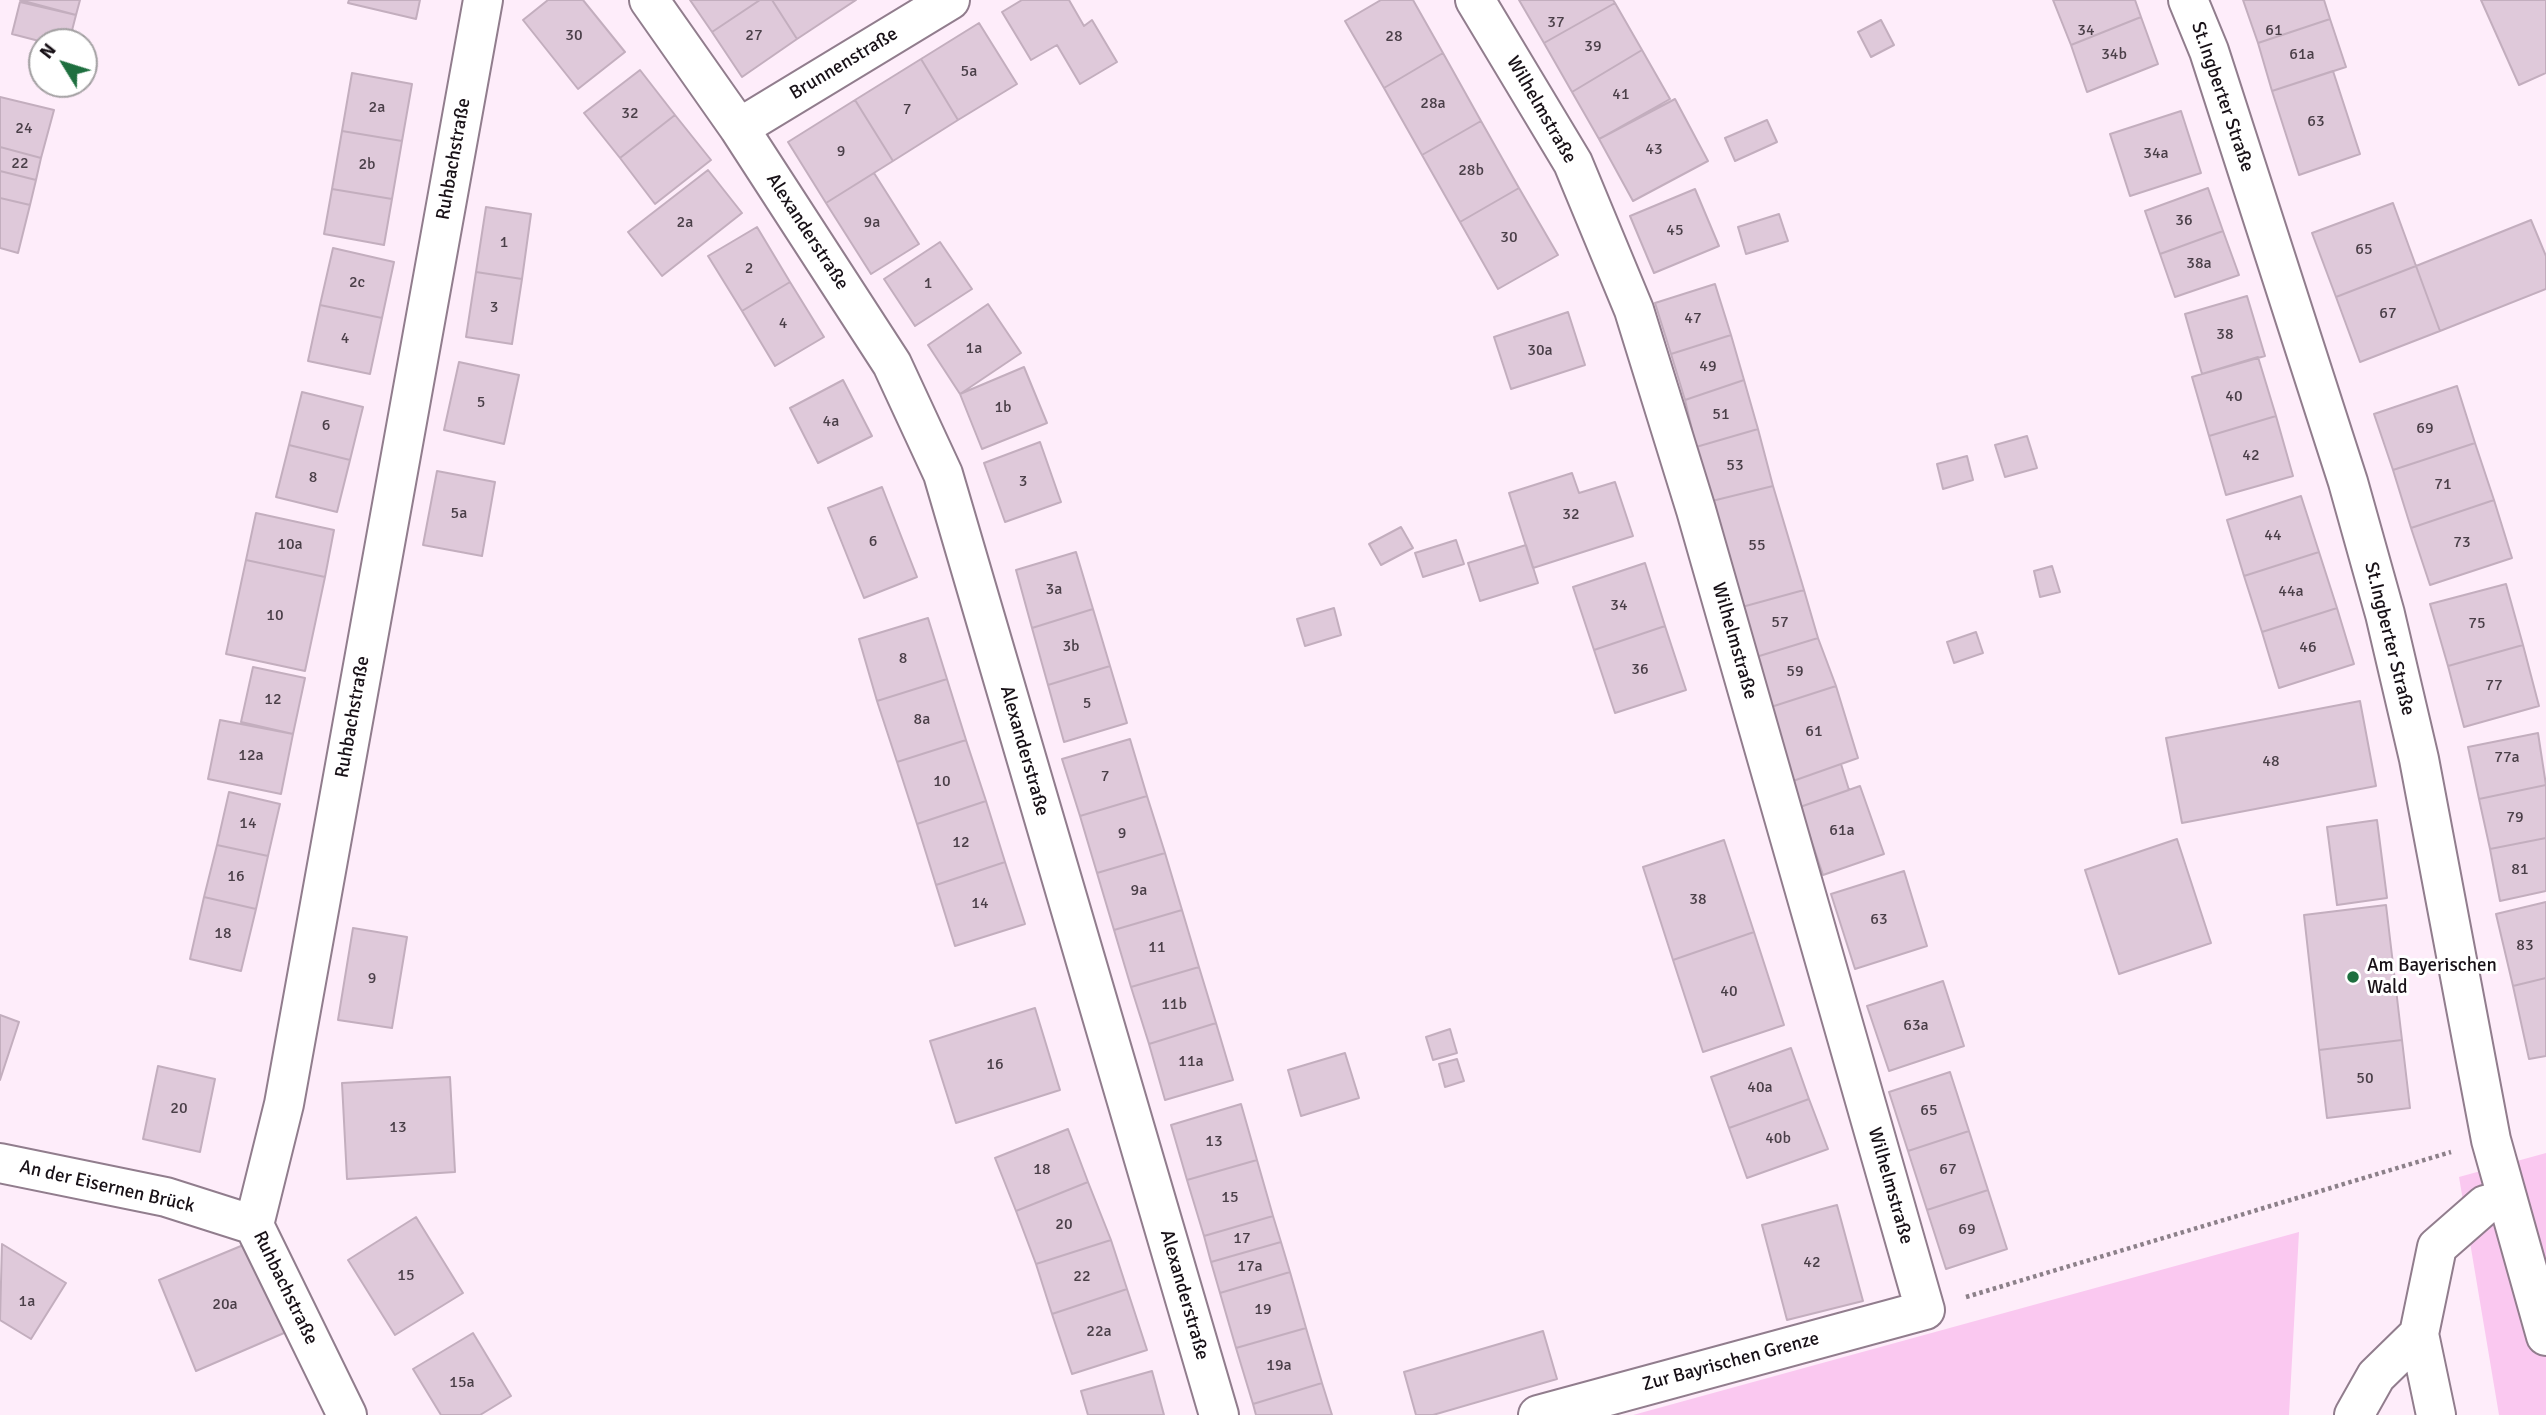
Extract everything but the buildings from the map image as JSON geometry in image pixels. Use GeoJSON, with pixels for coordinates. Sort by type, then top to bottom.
{"type":"FeatureCollection","features":[{"type":"Feature","properties":{"kind":"street","name":"Ruhbachstraße"},"geometry":{"type":"LineString","coordinates":[[347,1415],[254,1225],[284,1104],[483,0]]}},
{"type":"Feature","properties":{"kind":"street","name":"Alexanderstraße"},"geometry":{"type":"LineString","coordinates":[[649,0],[739,128],[892,364],[943,474],[1219,1415]]}},
{"type":"Feature","properties":{"kind":"street","name":"Brunnenstraße"},"geometry":{"type":"LineString","coordinates":[[739,128],[950,0]]}},
{"type":"Feature","properties":{"kind":"street","name":"Wilhelmstraße"},"geometry":{"type":"LineString","coordinates":[[1475,0],[1573,163],[1634,310],[1696,510],[1925,1310]]}},
{"type":"Feature","properties":{"kind":"street","name":"St.Ingberter Straße"},"geometry":{"type":"LineString","coordinates":[[2188,0],[2209,51],[2344,469],[2385,614],[2419,760],[2491,1140],[2546,1336]]}},
{"type":"Feature","properties":{"kind":"street","name":"An der Eisernen Brück"},"geometry":{"type":"LineString","coordinates":[[0,1163],[166,1197],[254,1225]]}},
{"type":"Feature","properties":{"kind":"street"},"geometry":{"type":"LineString","coordinates":[[2436,1415],[2419,1334],[2437,1247],[2485,1205],[2507,1199]]}},
{"type":"Feature","properties":{"kind":"street","name":"Zur Bayrischen Grenze"},"geometry":{"type":"LineString","coordinates":[[1538,1415],[1925,1310]]}},
{"type":"Feature","properties":{"kind":"street"},"geometry":{"type":"LineString","coordinates":[[2354,1415],[2376,1376],[2419,1334]]}},
{"type":"Feature","properties":{"kind":"path"},"geometry":{"type":"LineString","coordinates":[[1976,1294],[2491,1140]]}},
{"type":"Feature","properties":{"kind":"shaded area"},"geometry":{"type":"Polygon","coordinates":[[[2546,1153],[2546,1415],[2499,1415],[2459,1177],[2546,1153]]]}},
{"type":"Feature","properties":{"kind":"shaded area"},"geometry":{"type":"Polygon","coordinates":[[[2299,1232],[2289,1415],[1633,1415],[2299,1232]]]}},
{"type":"Feature","properties":{"kind":"place","name":"Am Bayerischen Wald"},"geometry":{"type":"Point","coordinates":[2353,977]}}]}
